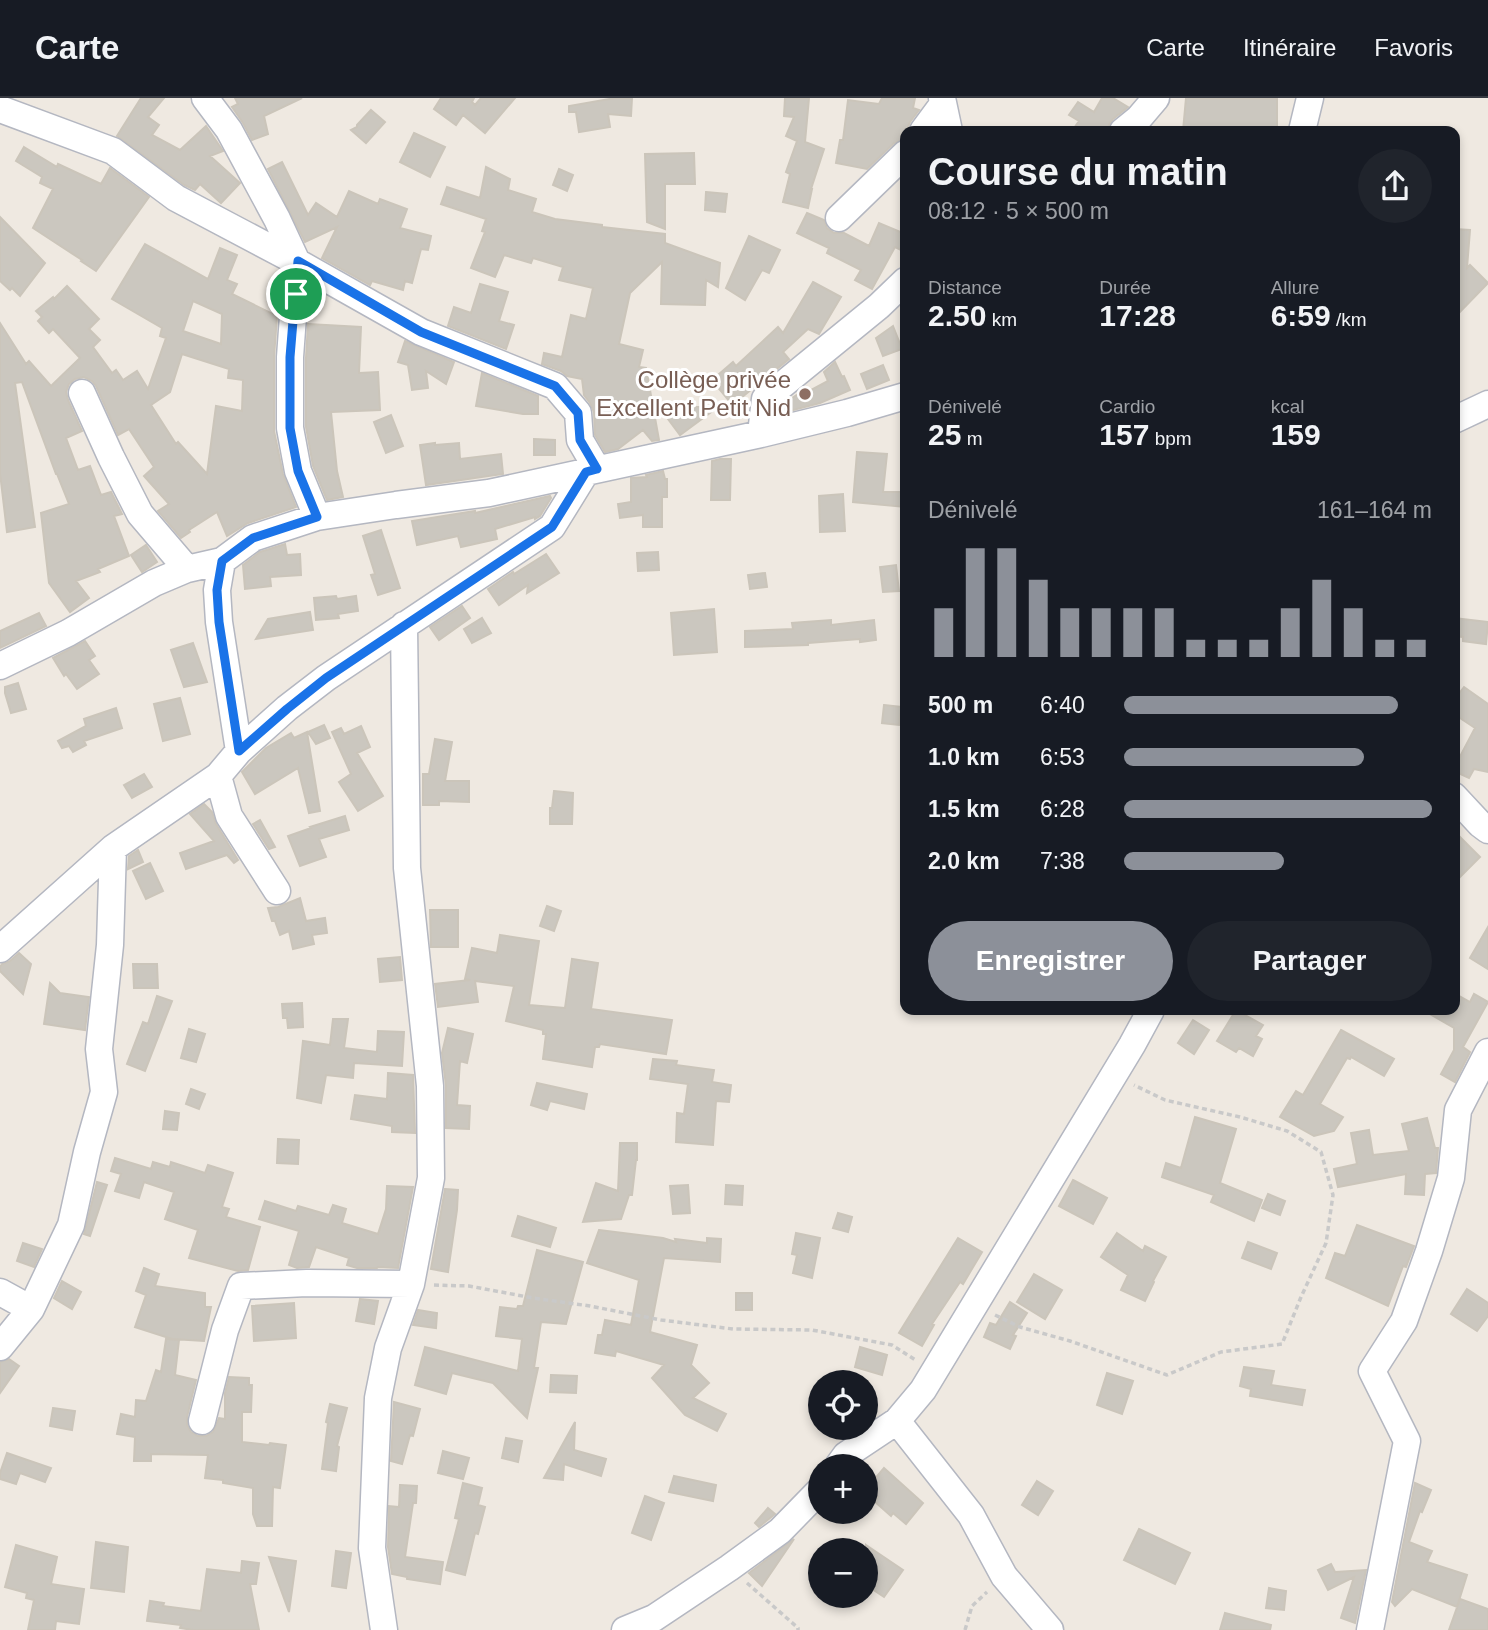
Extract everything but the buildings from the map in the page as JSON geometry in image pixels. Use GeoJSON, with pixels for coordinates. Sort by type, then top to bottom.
{"type":"FeatureCollection","features":[{"type":"Feature","properties":{"kind":"street"},"geometry":{"type":"LineString","coordinates":[[205,98],[229,130],[298,261],[290,357],[290,428],[298,471],[317,517]]}},
{"type":"Feature","properties":{"kind":"street"},"geometry":{"type":"LineString","coordinates":[[1129,126],[1156,98]]}},
{"type":"Feature","properties":{"kind":"street"},"geometry":{"type":"LineString","coordinates":[[1303,126],[1310,98]]}},
{"type":"Feature","properties":{"kind":"street"},"geometry":{"type":"LineString","coordinates":[[926,126],[943,101]]}},
{"type":"Feature","properties":{"kind":"street"},"geometry":{"type":"LineString","coordinates":[[943,101],[948,126]]}},
{"type":"Feature","properties":{"kind":"street"},"geometry":{"type":"LineString","coordinates":[[0,109],[113,151],[176,198],[298,261],[421,332],[555,386],[578,413],[580,440],[591,470]]}},
{"type":"Feature","properties":{"kind":"street"},"geometry":{"type":"LineString","coordinates":[[839,218],[900,159]]}},
{"type":"Feature","properties":{"kind":"street"},"geometry":{"type":"LineString","coordinates":[[761,434],[765,400],[900,286]]}},
{"type":"Feature","properties":{"kind":"street"},"geometry":{"type":"LineString","coordinates":[[82,393],[141,514],[187,569]]}},
{"type":"Feature","properties":{"kind":"street"},"geometry":{"type":"LineString","coordinates":[[0,666],[68,633],[154,583],[187,569],[222,561],[253,538],[317,517],[489,493],[761,434],[900,397]]}},
{"type":"Feature","properties":{"kind":"street"},"geometry":{"type":"LineString","coordinates":[[1460,417],[1487,406]]}},
{"type":"Feature","properties":{"kind":"street"},"geometry":{"type":"LineString","coordinates":[[1,944],[113,848],[218,776],[239,751],[326,678],[552,527],[591,470]]}},
{"type":"Feature","properties":{"kind":"street"},"geometry":{"type":"LineString","coordinates":[[222,561],[217,590],[219,622],[239,751]]}},
{"type":"Feature","properties":{"kind":"street"},"geometry":{"type":"LineString","coordinates":[[384,1630],[372,1548],[377,1398],[388,1348],[411,1284],[431,1178],[430,1086],[407,868],[404,625]]}},
{"type":"Feature","properties":{"kind":"street"},"geometry":{"type":"LineString","coordinates":[[218,776],[229,816],[277,891]]}},
{"type":"Feature","properties":{"kind":"street"},"geometry":{"type":"LineString","coordinates":[[1460,802],[1488,830]]}},
{"type":"Feature","properties":{"kind":"street"},"geometry":{"type":"LineString","coordinates":[[0,1347],[31,1309],[71,1225],[104,1092],[99,1049],[110,945],[113,848]]}},
{"type":"Feature","properties":{"kind":"street"},"geometry":{"type":"LineString","coordinates":[[848,1454],[897,1421],[923,1390],[1148,1015]]}},
{"type":"Feature","properties":{"kind":"street"},"geometry":{"type":"LineString","coordinates":[[1370,1630],[1407,1441],[1372,1370],[1404,1321],[1451,1178],[1458,1110],[1488,1052]]}},
{"type":"Feature","properties":{"kind":"street"},"geometry":{"type":"LineString","coordinates":[[202,1421],[225,1330],[241,1286],[411,1284]]}},
{"type":"Feature","properties":{"kind":"street"},"geometry":{"type":"LineString","coordinates":[[0,1292],[31,1309]]}},
{"type":"Feature","properties":{"kind":"street"},"geometry":{"type":"LineString","coordinates":[[897,1421],[971,1515],[1004,1576],[1050,1630]]}},
{"type":"Feature","properties":{"kind":"street"},"geometry":{"type":"LineString","coordinates":[[625,1630],[654,1618],[729,1568],[780,1531],[808,1502]]}},
{"type":"Feature","properties":{"kind":"path"},"geometry":{"type":"LineString","coordinates":[[974,1304],[1020,1327],[1070,1341],[1167,1375],[1221,1352],[1282,1344],[1326,1243],[1333,1195],[1321,1152],[1287,1131],[1165,1100],[1114,1074]]}},
{"type":"Feature","properties":{"kind":"path"},"geometry":{"type":"LineString","coordinates":[[411,1284],[470,1286],[660,1320],[721,1327],[812,1330],[892,1345],[934,1371]]}},
{"type":"Feature","properties":{"kind":"path"},"geometry":{"type":"LineString","coordinates":[[729,1568],[798,1630]]}},
{"type":"Feature","properties":{"kind":"path"},"geometry":{"type":"LineString","coordinates":[[965,1630],[972,1605],[1004,1576]]}},
{"type":"Feature","properties":{"kind":"place","name":"Collège privée Excellent Petit Nid"},"geometry":{"type":"Point","coordinates":[805,394]}},
{"type":"Feature","properties":{"kind":"route"},"geometry":{"type":"LineString","coordinates":[[298,261],[421,332],[555,386],[578,413],[580,440],[597,469],[586,472],[552,527],[326,678],[239,751],[219,622],[217,590],[222,561],[253,538],[317,517],[298,471],[290,428],[290,357],[296,294],[298,261]]}}]}
